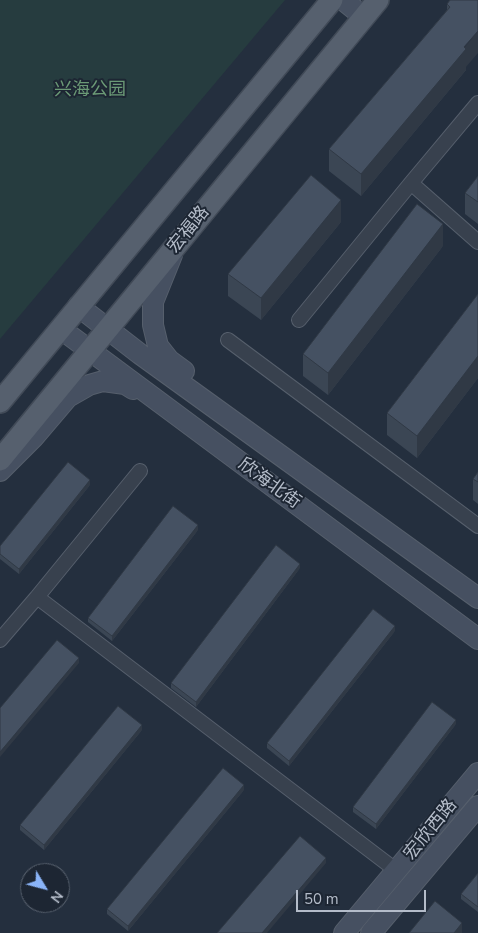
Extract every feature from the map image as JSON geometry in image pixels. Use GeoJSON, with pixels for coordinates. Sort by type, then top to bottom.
{"type":"FeatureCollection","features":[{"type":"Feature","properties":{"kind":"main road","name":"宏福路"},"geometry":{"type":"LineString","coordinates":[[0,402],[332,0]]}},
{"type":"Feature","properties":{"kind":"main road","name":"宏福路"},"geometry":{"type":"LineString","coordinates":[[0,460],[378,0]]}},
{"type":"Feature","properties":{"kind":"street"},"geometry":{"type":"LineString","coordinates":[[343,0],[364,17]]}},
{"type":"Feature","properties":{"kind":"street"},"geometry":{"type":"LineString","coordinates":[[299,320],[410,183],[478,103]]}},
{"type":"Feature","properties":{"kind":"street"},"geometry":{"type":"LineString","coordinates":[[410,183],[478,242]]}},
{"type":"Feature","properties":{"kind":"street"},"geometry":{"type":"LineString","coordinates":[[175,247],[154,302],[153,325],[158,346],[169,360],[243,415],[285,458]]}},
{"type":"Feature","properties":{"kind":"street","name":"欣海北街"},"geometry":{"type":"LineString","coordinates":[[78,306],[478,598]]}},
{"type":"Feature","properties":{"kind":"street","name":"欣海北街"},"geometry":{"type":"LineString","coordinates":[[61,329],[478,639]]}},
{"type":"Feature","properties":{"kind":"street"},"geometry":{"type":"LineString","coordinates":[[228,340],[478,526]]}},
{"type":"Feature","properties":{"kind":"street"},"geometry":{"type":"LineString","coordinates":[[0,471],[34,437],[68,397],[89,386],[103,381],[125,384],[166,408]]}},
{"type":"Feature","properties":{"kind":"street"},"geometry":{"type":"LineString","coordinates":[[0,640],[140,471]]}},
{"type":"Feature","properties":{"kind":"street"},"geometry":{"type":"LineString","coordinates":[[37,597],[397,871]]}},
{"type":"Feature","properties":{"kind":"street","name":"宏欣西路"},"geometry":{"type":"LineString","coordinates":[[344,933],[478,773]]}},
{"type":"Feature","properties":{"kind":"street","name":"宏欣西路"},"geometry":{"type":"LineString","coordinates":[[371,933],[478,806]]}},
{"type":"Feature","properties":{"kind":"green space","name":"兴海公园"},"geometry":{"type":"Polygon","coordinates":[[[0,0],[285,0],[0,339],[0,0]]]}},
{"type":"Feature","properties":{"kind":"building"},"geometry":{"type":"Polygon","coordinates":[[[450,0],[478,0],[478,31],[464,47],[466,49],[361,174],[329,149],[450,7],[447,4],[450,0]]]}},
{"type":"Feature","properties":{"kind":"building"},"geometry":{"type":"Polygon","coordinates":[[[311,175],[341,200],[261,298],[228,274],[311,175]]]}},
{"type":"Feature","properties":{"kind":"building"},"geometry":{"type":"Polygon","coordinates":[[[478,176],[478,202],[465,193],[478,176]]]}},
{"type":"Feature","properties":{"kind":"building"},"geometry":{"type":"Polygon","coordinates":[[[417,204],[443,224],[328,373],[303,354],[417,204]]]}},
{"type":"Feature","properties":{"kind":"building"},"geometry":{"type":"Polygon","coordinates":[[[478,294],[478,356],[417,436],[387,413],[478,294]]]}},
{"type":"Feature","properties":{"kind":"building"},"geometry":{"type":"Polygon","coordinates":[[[68,462],[90,480],[19,569],[0,554],[0,546],[68,462]]]}},
{"type":"Feature","properties":{"kind":"building"},"geometry":{"type":"Polygon","coordinates":[[[478,472],[478,482],[473,479],[478,472]]]}},
{"type":"Feature","properties":{"kind":"building"},"geometry":{"type":"Polygon","coordinates":[[[173,506],[198,525],[112,636],[88,618],[173,506]]]}},
{"type":"Feature","properties":{"kind":"building"},"geometry":{"type":"Polygon","coordinates":[[[276,545],[300,564],[196,702],[171,683],[276,545]]]}},
{"type":"Feature","properties":{"kind":"building"},"geometry":{"type":"Polygon","coordinates":[[[373,609],[395,626],[289,761],[267,743],[373,609]]]}},
{"type":"Feature","properties":{"kind":"building"},"geometry":{"type":"Polygon","coordinates":[[[57,640],[79,658],[0,752],[0,708],[57,640]]]}},
{"type":"Feature","properties":{"kind":"building"},"geometry":{"type":"Polygon","coordinates":[[[432,702],[456,720],[376,824],[353,807],[432,702]]]}},
{"type":"Feature","properties":{"kind":"building"},"geometry":{"type":"Polygon","coordinates":[[[118,706],[142,725],[44,845],[20,825],[118,706]]]}},
{"type":"Feature","properties":{"kind":"building"},"geometry":{"type":"Polygon","coordinates":[[[223,768],[244,785],[128,926],[107,909],[223,768]]]}},
{"type":"Feature","properties":{"kind":"building"},"geometry":{"type":"Polygon","coordinates":[[[300,836],[326,858],[262,933],[217,933],[300,836]]]}},
{"type":"Feature","properties":{"kind":"building"},"geometry":{"type":"Polygon","coordinates":[[[478,873],[478,907],[461,894],[478,873]]]}},
{"type":"Feature","properties":{"kind":"building"},"geometry":{"type":"Polygon","coordinates":[[[435,901],[462,923],[454,933],[409,933],[435,901]]]}}]}
